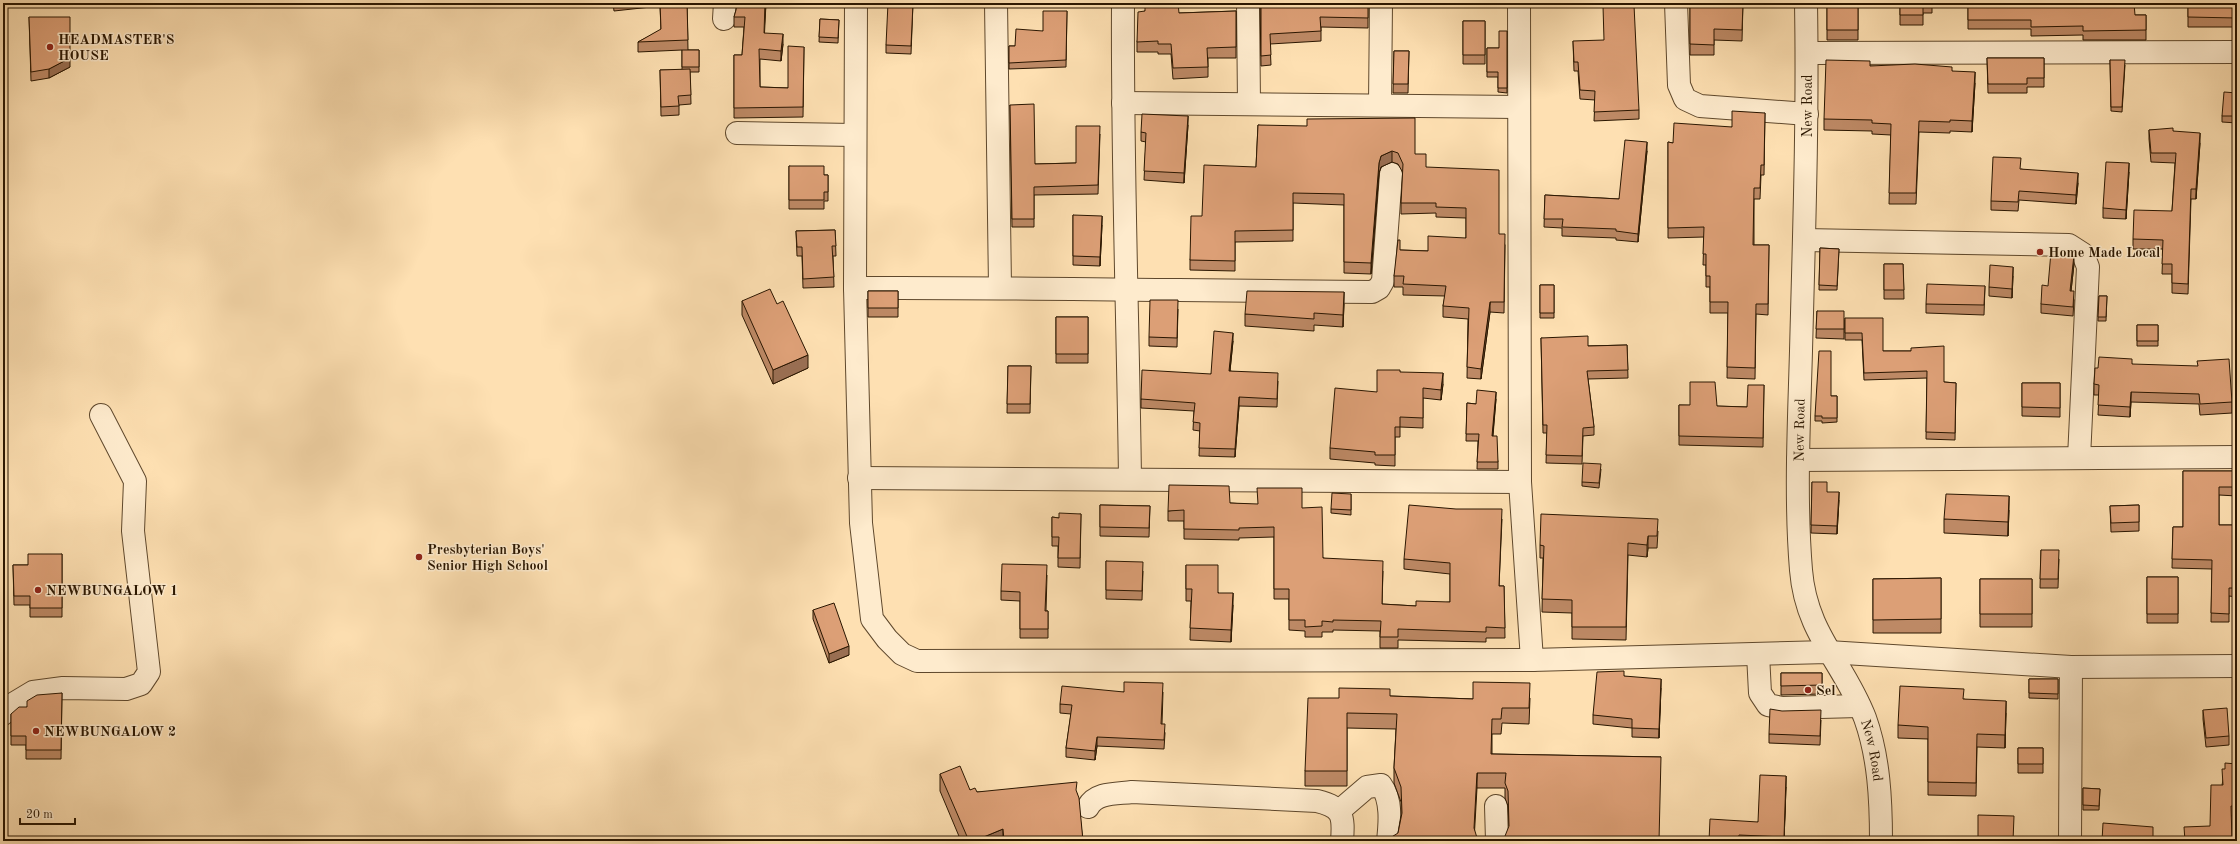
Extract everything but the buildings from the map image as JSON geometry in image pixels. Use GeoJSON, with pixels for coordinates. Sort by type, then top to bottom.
{"type":"FeatureCollection","features":[{"type":"Feature","properties":{"kind":"street"},"geometry":{"type":"LineString","coordinates":[[856,3],[854,135],[855,288],[861,522],[872,619],[887,639],[902,654],[917,661],[1532,660],[1828,652],[2071,667],[2237,666]]}},
{"type":"Feature","properties":{"kind":"street"},"geometry":{"type":"LineString","coordinates":[[996,3],[1000,287]]}},
{"type":"Feature","properties":{"kind":"street"},"geometry":{"type":"LineString","coordinates":[[1123,3],[1123,103],[1128,290],[1130,479]]}},
{"type":"Feature","properties":{"kind":"street"},"geometry":{"type":"LineString","coordinates":[[1248,3],[1249,104]]}},
{"type":"Feature","properties":{"kind":"street"},"geometry":{"type":"LineString","coordinates":[[1380,104],[1382,3]]}},
{"type":"Feature","properties":{"kind":"street"},"geometry":{"type":"LineString","coordinates":[[1519,3],[1518,107],[1520,482],[1532,660]]}},
{"type":"Feature","properties":{"kind":"street"},"geometry":{"type":"LineString","coordinates":[[1676,3],[1679,85],[1685,99],[1700,106],[1807,114]]}},
{"type":"Feature","properties":{"kind":"street","name":"New Road"},"geometry":{"type":"LineString","coordinates":[[1806,3],[1807,114],[1798,460],[1801,571],[1807,608],[1818,634],[1859,706],[1873,746],[1881,796],[1881,841]]}},
{"type":"Feature","properties":{"kind":"street"},"geometry":{"type":"LineString","coordinates":[[1807,53],[2237,52]]}},
{"type":"Feature","properties":{"kind":"street"},"geometry":{"type":"LineString","coordinates":[[1123,103],[1380,104],[1518,107]]}},
{"type":"Feature","properties":{"kind":"street"},"geometry":{"type":"LineString","coordinates":[[737,133],[854,135]]}},
{"type":"Feature","properties":{"kind":"street"},"geometry":{"type":"LineString","coordinates":[[855,288],[1000,287],[1128,290],[1372,292],[1379,288],[1383,281],[1391,174]]}},
{"type":"Feature","properties":{"kind":"street"},"geometry":{"type":"LineString","coordinates":[[1804,240],[2069,245],[2083,254],[2088,267],[2079,458]]}},
{"type":"Feature","properties":{"kind":"street"},"geometry":{"type":"LineString","coordinates":[[3,714],[13,704],[33,692],[62,688],[126,688],[141,684],[149,672],[133,531],[135,481],[102,415]]}},
{"type":"Feature","properties":{"kind":"street"},"geometry":{"type":"LineString","coordinates":[[1798,460],[2237,456]]}},
{"type":"Feature","properties":{"kind":"street"},"geometry":{"type":"LineString","coordinates":[[859,478],[1520,482]]}},
{"type":"Feature","properties":{"kind":"street"},"geometry":{"type":"LineString","coordinates":[[1758,654],[1760,693],[1768,705],[1782,708],[1859,706]]}},
{"type":"Feature","properties":{"kind":"street"},"geometry":{"type":"LineString","coordinates":[[2070,841],[2071,667]]}},
{"type":"Feature","properties":{"kind":"street"},"geometry":{"type":"LineString","coordinates":[[1340,811],[1367,787],[1381,785],[1387,798],[1389,827],[1388,841]]}},
{"type":"Feature","properties":{"kind":"street"},"geometry":{"type":"LineString","coordinates":[[1088,807],[1091,800],[1102,796],[1132,792],[1317,801],[1332,804],[1340,811],[1343,826],[1342,841]]}},
{"type":"Feature","properties":{"kind":"street"},"geometry":{"type":"LineString","coordinates":[[1496,806],[1497,841]]}},
{"type":"Feature","properties":{"kind":"place","name":"HEADMASTER'S HOUSE"},"geometry":{"type":"Point","coordinates":[50,47]}},
{"type":"Feature","properties":{"kind":"place","name":"Home Made Local"},"geometry":{"type":"Point","coordinates":[2040,252]}},
{"type":"Feature","properties":{"kind":"place","name":"Presbyterian Boys' Senior High School"},"geometry":{"type":"Point","coordinates":[419,557]}},
{"type":"Feature","properties":{"kind":"place","name":"NEWBUNGALOW 1"},"geometry":{"type":"Point","coordinates":[38,590]}},
{"type":"Feature","properties":{"kind":"place","name":"Sel"},"geometry":{"type":"Point","coordinates":[1808,690]}},
{"type":"Feature","properties":{"kind":"place","name":"NEWBUNGALOW 2"},"geometry":{"type":"Point","coordinates":[36,731]}}]}
